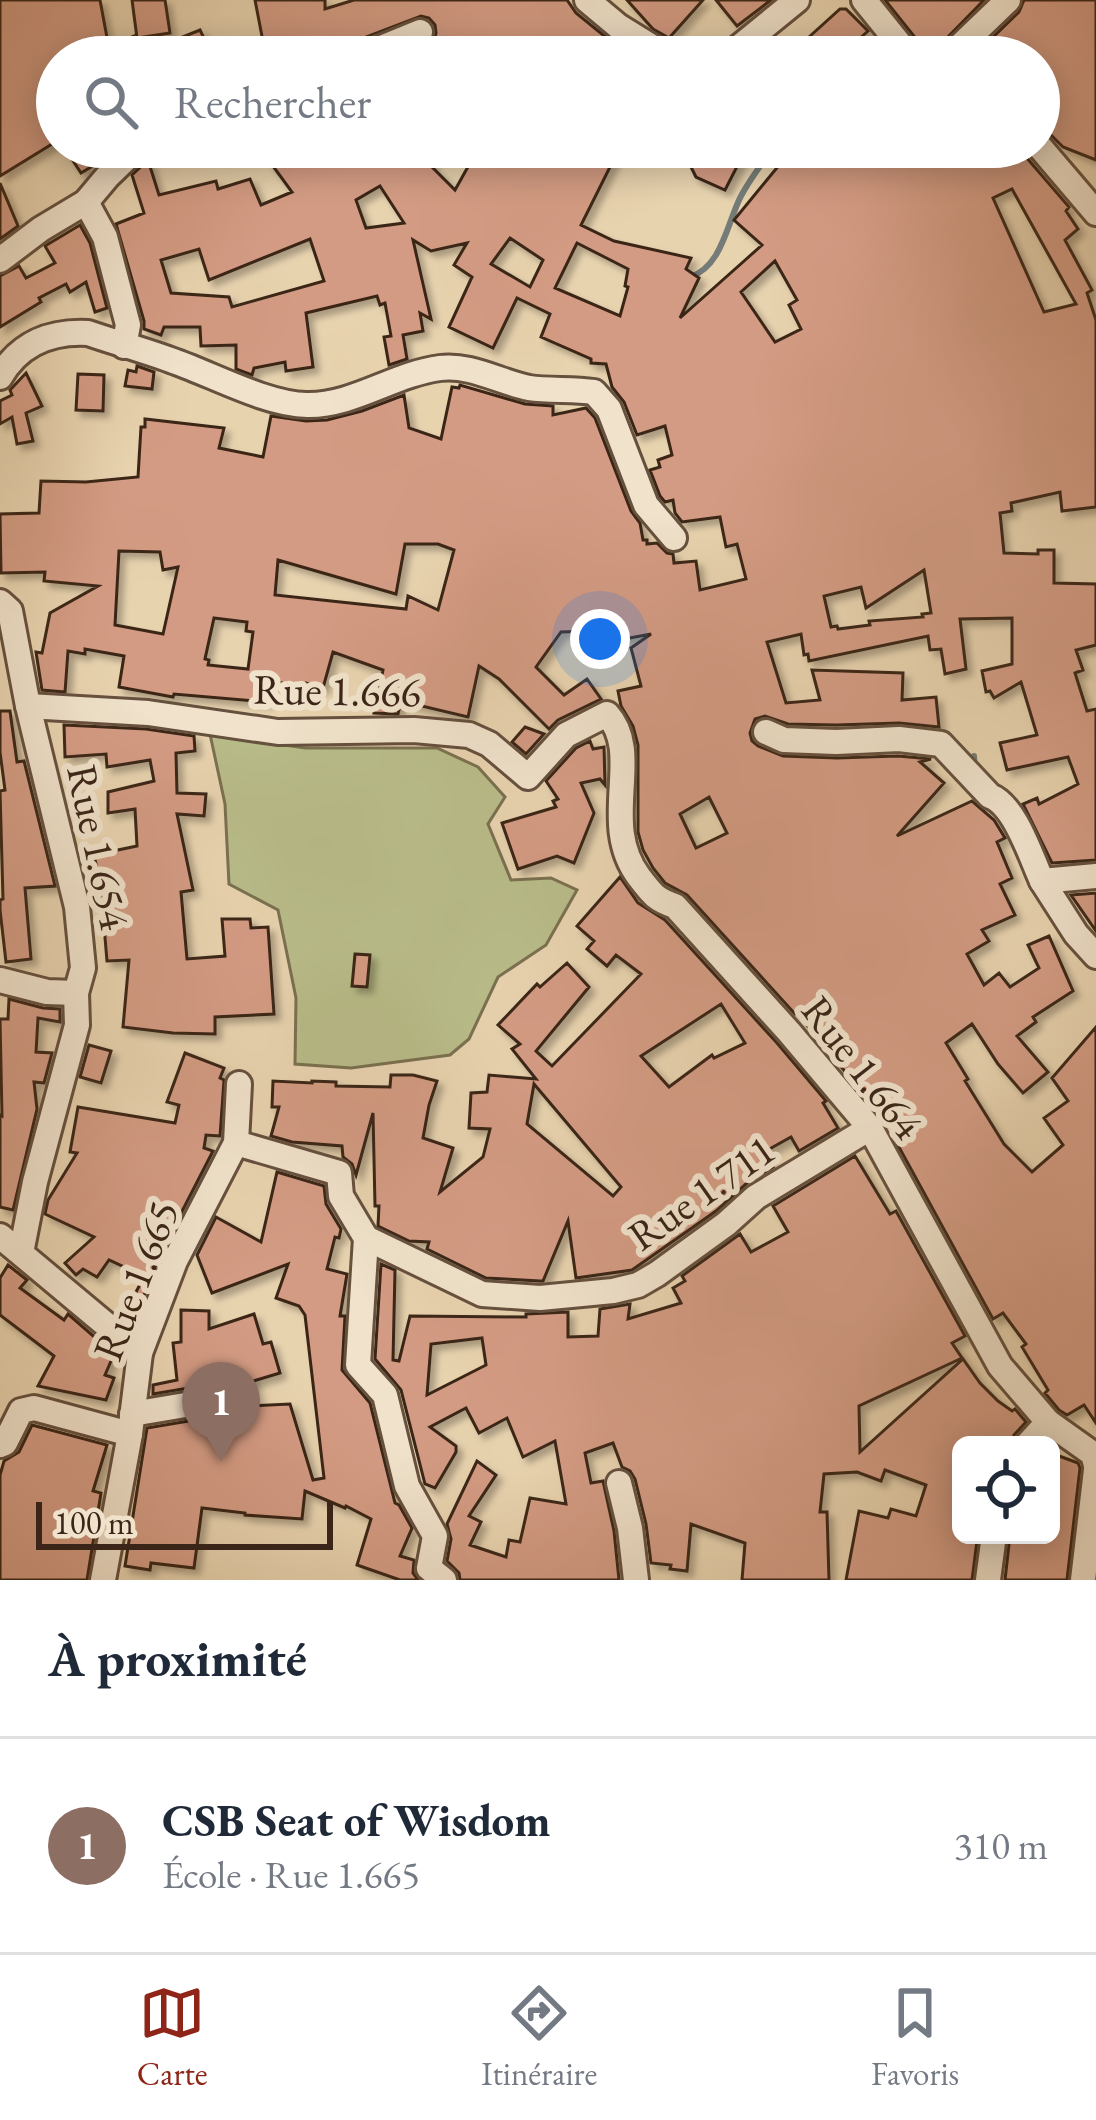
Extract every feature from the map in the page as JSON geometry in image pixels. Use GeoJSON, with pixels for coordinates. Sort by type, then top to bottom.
{"type":"FeatureCollection","features":[{"type":"Feature","properties":{"kind":"street"},"geometry":{"type":"LineString","coordinates":[[587,0],[634,36]]}},
{"type":"Feature","properties":{"kind":"street"},"geometry":{"type":"LineString","coordinates":[[753,36],[796,0]]}},
{"type":"Feature","properties":{"kind":"street"},"geometry":{"type":"LineString","coordinates":[[864,0],[893,36]]}},
{"type":"Feature","properties":{"kind":"street"},"geometry":{"type":"LineString","coordinates":[[973,36],[1008,0]]}},
{"type":"Feature","properties":{"kind":"street"},"geometry":{"type":"LineString","coordinates":[[411,36],[421,32]]}},
{"type":"Feature","properties":{"kind":"street"},"geometry":{"type":"LineString","coordinates":[[0,260],[86,202],[116,168]]}},
{"type":"Feature","properties":{"kind":"street"},"geometry":{"type":"LineString","coordinates":[[1058,168],[1096,213]]}},
{"type":"Feature","properties":{"kind":"street"},"geometry":{"type":"LineString","coordinates":[[86,202],[106,237],[126,337]]}},
{"type":"Feature","properties":{"kind":"street"},"geometry":{"type":"LineString","coordinates":[[0,377],[20,351],[48,336],[74,332],[126,337],[173,361],[286,403],[331,403],[449,367],[535,389],[594,392],[609,409],[646,505],[674,538]]}},
{"type":"Feature","properties":{"kind":"street","name":"Rue 1.654"},"geometry":{"type":"LineString","coordinates":[[0,602],[10,610],[77,907],[82,968],[76,1025],[21,1252]]}},
{"type":"Feature","properties":{"kind":"street","name":"Rue 1.666"},"geometry":{"type":"LineString","coordinates":[[28,706],[148,713],[278,732],[414,730],[469,735],[489,744],[528,777],[566,735],[607,714]]}},
{"type":"Feature","properties":{"kind":"street","name":"Rue 1.664"},"geometry":{"type":"LineString","coordinates":[[607,714],[618,726],[624,751],[621,836],[628,863],[657,900],[675,906],[870,1128],[1000,1366],[1048,1422],[1093,1454],[1096,1467],[1083,1580]]}},
{"type":"Feature","properties":{"kind":"street"},"geometry":{"type":"LineString","coordinates":[[766,732],[784,740],[899,739],[941,744],[990,796],[1000,799],[1022,833],[1042,881],[1096,956]]}},
{"type":"Feature","properties":{"kind":"street"},"geometry":{"type":"LineString","coordinates":[[1042,881],[1096,876]]}},
{"type":"Feature","properties":{"kind":"street"},"geometry":{"type":"LineString","coordinates":[[0,980],[76,994]]}},
{"type":"Feature","properties":{"kind":"street","name":"Rue 1.665"},"geometry":{"type":"LineString","coordinates":[[103,1580],[140,1353],[175,1261],[236,1143],[239,1084]]}},
{"type":"Feature","properties":{"kind":"street","name":"Rue 1.711"},"geometry":{"type":"LineString","coordinates":[[366,1238],[482,1294],[540,1298],[613,1291],[657,1274],[756,1197],[870,1128]]}},
{"type":"Feature","properties":{"kind":"street"},"geometry":{"type":"LineString","coordinates":[[236,1143],[339,1173],[341,1196],[366,1238],[358,1365],[385,1395],[407,1486],[435,1536],[428,1568],[444,1580]]}},
{"type":"Feature","properties":{"kind":"street"},"geometry":{"type":"LineString","coordinates":[[0,1236],[140,1353]]}},
{"type":"Feature","properties":{"kind":"street"},"geometry":{"type":"LineString","coordinates":[[0,1445],[21,1412],[34,1408],[131,1424],[215,1400]]}},
{"type":"Feature","properties":{"kind":"street"},"geometry":{"type":"LineString","coordinates":[[1035,1436],[1048,1422]]}},
{"type":"Feature","properties":{"kind":"street"},"geometry":{"type":"LineString","coordinates":[[619,1483],[636,1580]]}},
{"type":"Feature","properties":{"kind":"street"},"geometry":{"type":"LineString","coordinates":[[988,1580],[993,1544]]}},
{"type":"Feature","properties":{"kind":"green space"},"geometry":{"type":"Polygon","coordinates":[[[210,734],[305,748],[437,748],[478,767],[505,797],[488,824],[511,880],[551,878],[577,890],[546,945],[498,977],[469,1039],[450,1055],[351,1068],[295,1064],[296,998],[278,910],[229,884],[225,804],[210,734]]]}},
{"type":"Feature","properties":{"kind":"building"},"geometry":{"type":"Polygon","coordinates":[[[0,0],[100,0],[107,36],[36,36],[36,154],[0,176],[0,0]]]}},
{"type":"Feature","properties":{"kind":"building"},"geometry":{"type":"Polygon","coordinates":[[[132,0],[165,0],[170,33],[137,36],[132,0]]]}},
{"type":"Feature","properties":{"kind":"building"},"geometry":{"type":"Polygon","coordinates":[[[255,0],[325,0],[325,9],[354,0],[567,0],[604,36],[435,36],[435,25],[421,16],[369,36],[262,36],[255,0]]]}},
{"type":"Feature","properties":{"kind":"building"},"geometry":{"type":"Polygon","coordinates":[[[627,0],[703,0],[671,36],[653,29],[627,0]]]}},
{"type":"Feature","properties":{"kind":"building"},"geometry":{"type":"Polygon","coordinates":[[[716,0],[771,0],[737,26],[716,0]]]}},
{"type":"Feature","properties":{"kind":"building"},"geometry":{"type":"Polygon","coordinates":[[[885,0],[984,0],[949,36],[914,36],[885,0]]]}},
{"type":"Feature","properties":{"kind":"building"},"geometry":{"type":"Polygon","coordinates":[[[1024,0],[1096,0],[1096,160],[1060,144],[1060,36],[994,36],[1019,12],[1024,0]]]}},
{"type":"Feature","properties":{"kind":"building"},"geometry":{"type":"Polygon","coordinates":[[[840,9],[846,9],[868,31],[862,36],[810,36],[840,9]]]}},
{"type":"Feature","properties":{"kind":"building"},"geometry":{"type":"Polygon","coordinates":[[[139,168],[151,168],[159,195],[216,181],[218,189],[250,179],[261,205],[292,192],[274,168],[433,168],[455,190],[467,168],[610,168],[581,225],[614,241],[691,258],[686,269],[699,278],[680,318],[762,245],[734,220],[777,168],[1035,168],[1069,207],[1066,211],[1078,229],[1065,240],[1092,290],[1087,293],[1096,320],[1096,507],[1062,511],[1060,492],[1011,503],[1012,511],[1000,513],[1004,553],[1054,550],[1054,583],[1096,584],[1096,645],[1076,650],[1083,670],[1075,673],[1087,711],[1096,709],[1096,860],[1052,863],[1023,804],[1037,798],[1039,804],[1078,784],[1068,757],[1007,770],[1000,743],[1037,735],[1021,682],[994,698],[986,692],[982,671],[1012,664],[1012,618],[960,619],[966,669],[945,674],[941,649],[930,650],[928,636],[809,661],[801,634],[767,642],[786,703],[820,700],[812,670],[903,673],[902,700],[936,697],[939,727],[788,724],[765,716],[755,719],[750,733],[758,746],[783,756],[931,759],[920,762],[944,783],[897,836],[972,801],[994,820],[1005,838],[997,842],[1012,878],[1000,884],[1015,915],[982,930],[989,941],[967,954],[984,985],[999,973],[1010,987],[1039,968],[1028,945],[1049,936],[1073,991],[1033,1017],[1036,1022],[1017,1036],[1048,1072],[1023,1093],[972,1024],[946,1043],[1004,1144],[1032,1172],[1063,1145],[1044,1118],[1068,1101],[1052,1078],[1096,1027],[1096,1423],[1084,1405],[1067,1415],[1059,1410],[1022,1347],[1026,1344],[1003,1313],[993,1319],[894,1138],[903,1135],[885,1102],[874,1107],[797,1013],[687,895],[665,883],[653,868],[638,832],[638,745],[618,691],[641,686],[631,648],[651,634],[593,645],[591,631],[561,632],[536,667],[564,695],[587,679],[601,699],[549,729],[499,679],[479,666],[468,717],[401,701],[398,714],[374,713],[383,670],[333,652],[323,688],[306,683],[304,690],[269,679],[266,702],[173,697],[119,687],[124,656],[85,649],[85,654],[68,651],[65,692],[42,690],[36,652],[42,653],[50,613],[98,586],[44,581],[45,572],[1,573],[0,514],[39,513],[41,481],[138,477],[145,419],[224,428],[219,448],[263,457],[271,416],[327,420],[404,395],[409,428],[441,439],[452,387],[460,385],[525,404],[553,406],[553,415],[586,408],[595,418],[643,540],[673,554],[674,563],[696,561],[700,590],[746,579],[737,544],[726,547],[720,517],[682,522],[673,500],[665,502],[660,496],[650,470],[660,467],[658,460],[672,455],[665,426],[637,435],[624,402],[612,387],[606,364],[591,363],[541,337],[550,314],[517,298],[493,348],[449,327],[472,277],[454,265],[467,243],[431,251],[413,240],[431,319],[420,313],[423,331],[403,335],[407,359],[389,365],[384,337],[391,336],[385,303],[380,305],[377,296],[306,313],[313,367],[286,371],[285,362],[254,368],[252,375],[236,369],[236,345],[201,346],[200,327],[164,327],[161,335],[144,329],[116,224],[144,213],[132,175],[139,168]],[[380,186],[356,200],[366,228],[404,223],[380,186]],[[1012,189],[993,198],[1044,312],[1076,304],[1012,189]],[[510,238],[491,264],[530,287],[543,260],[510,238]],[[310,239],[209,280],[199,249],[161,260],[171,293],[229,297],[232,307],[324,281],[310,239]],[[577,243],[555,288],[620,316],[628,269],[577,243]],[[775,261],[741,292],[775,342],[801,329],[789,305],[797,300],[775,261]],[[405,544],[396,594],[278,560],[275,595],[406,609],[408,596],[438,610],[454,550],[438,544],[405,544]],[[119,551],[115,625],[163,634],[178,567],[163,570],[160,552],[119,551]],[[924,570],[866,608],[861,587],[824,596],[831,627],[931,613],[924,570]],[[214,618],[205,659],[208,665],[248,669],[253,632],[246,631],[247,622],[214,618]],[[709,797],[680,814],[696,848],[727,833],[709,797]]]}},
{"type":"Feature","properties":{"kind":"building"},"geometry":{"type":"Polygon","coordinates":[[[692,168],[736,168],[725,190],[696,177],[692,168]]]}},
{"type":"Feature","properties":{"kind":"building"},"geometry":{"type":"Polygon","coordinates":[[[0,183],[18,226],[0,239],[0,183]]]}},
{"type":"Feature","properties":{"kind":"building"},"geometry":{"type":"Polygon","coordinates":[[[80,225],[90,243],[107,308],[95,312],[86,282],[70,292],[66,284],[0,327],[0,276],[19,266],[26,278],[55,263],[45,246],[80,225]]]}},
{"type":"Feature","properties":{"kind":"building"},"geometry":{"type":"Polygon","coordinates":[[[137,366],[154,372],[152,389],[125,386],[128,370],[136,372],[137,366]]]}},
{"type":"Feature","properties":{"kind":"building"},"geometry":{"type":"Polygon","coordinates":[[[26,373],[42,406],[26,413],[33,441],[17,444],[12,417],[0,424],[0,401],[12,395],[10,390],[26,373]]]}},
{"type":"Feature","properties":{"kind":"building"},"geometry":{"type":"Polygon","coordinates":[[[78,374],[104,375],[103,411],[76,410],[78,374]]]}},
{"type":"Feature","properties":{"kind":"building"},"geometry":{"type":"Polygon","coordinates":[[[0,711],[10,711],[17,762],[24,761],[55,886],[25,888],[31,959],[6,962],[0,910],[0,791],[5,790],[0,711]]]}},
{"type":"Feature","properties":{"kind":"building"},"geometry":{"type":"Polygon","coordinates":[[[64,725],[194,736],[195,751],[176,753],[177,793],[206,794],[204,816],[177,814],[193,890],[181,892],[187,959],[225,956],[222,919],[250,919],[251,928],[268,927],[274,1014],[215,1017],[215,1034],[123,1027],[129,960],[107,961],[103,914],[107,914],[94,855],[137,846],[135,809],[108,813],[108,792],[154,781],[150,760],[107,767],[106,754],[65,757],[64,725]]]}},
{"type":"Feature","properties":{"kind":"building"},"geometry":{"type":"Polygon","coordinates":[[[525,727],[544,734],[526,754],[512,742],[525,727]]]}},
{"type":"Feature","properties":{"kind":"building"},"geometry":{"type":"Polygon","coordinates":[[[590,741],[593,749],[604,747],[605,785],[600,779],[581,783],[594,813],[574,863],[557,856],[518,869],[502,823],[556,807],[553,801],[558,799],[546,781],[576,748],[590,741]]]}},
{"type":"Feature","properties":{"kind":"building"},"geometry":{"type":"Polygon","coordinates":[[[620,877],[638,903],[665,920],[777,1043],[826,1101],[838,1128],[799,1151],[791,1137],[764,1152],[773,1167],[632,1270],[576,1278],[568,1221],[543,1281],[486,1278],[427,1249],[429,1242],[409,1241],[378,1226],[373,1113],[356,1175],[343,1157],[342,1146],[271,1136],[279,1107],[272,1107],[273,1081],[390,1087],[391,1075],[413,1075],[437,1081],[423,1138],[453,1148],[440,1192],[483,1157],[490,1129],[469,1128],[471,1093],[487,1092],[489,1075],[536,1079],[512,1049],[520,1044],[498,1025],[537,984],[540,987],[567,963],[589,987],[536,1051],[552,1066],[641,974],[616,955],[607,966],[587,949],[594,941],[577,926],[620,877]],[[721,1004],[641,1056],[669,1087],[712,1055],[745,1043],[721,1004]],[[534,1084],[527,1124],[613,1196],[621,1187],[534,1084]]]}},
{"type":"Feature","properties":{"kind":"building"},"geometry":{"type":"Polygon","coordinates":[[[1096,893],[1096,931],[1071,895],[1096,893]]]}},
{"type":"Feature","properties":{"kind":"building"},"geometry":{"type":"Polygon","coordinates":[[[355,954],[370,955],[367,987],[352,986],[355,954]]]}},
{"type":"Feature","properties":{"kind":"building"},"geometry":{"type":"Polygon","coordinates":[[[9,999],[60,1009],[60,1022],[38,1018],[36,1052],[52,1053],[44,1083],[34,1082],[37,1109],[13,1210],[0,1207],[0,1019],[8,1019],[9,999]]]}},
{"type":"Feature","properties":{"kind":"building"},"geometry":{"type":"Polygon","coordinates":[[[89,1045],[111,1051],[101,1083],[80,1077],[89,1045]]]}},
{"type":"Feature","properties":{"kind":"building"},"geometry":{"type":"Polygon","coordinates":[[[185,1053],[224,1068],[220,1136],[206,1135],[204,1148],[213,1151],[150,1279],[109,1260],[97,1277],[83,1269],[76,1275],[65,1263],[94,1237],[45,1214],[48,1200],[77,1153],[70,1152],[78,1107],[175,1123],[179,1105],[167,1102],[185,1053]]]}},
{"type":"Feature","properties":{"kind":"building"},"geometry":{"type":"Polygon","coordinates":[[[855,1156],[890,1214],[896,1211],[965,1336],[952,1343],[962,1358],[859,1406],[860,1452],[963,1359],[998,1401],[1015,1409],[1026,1422],[1014,1436],[952,1436],[952,1544],[977,1544],[972,1580],[846,1580],[859,1511],[888,1518],[891,1509],[916,1516],[926,1485],[885,1470],[881,1481],[857,1472],[824,1474],[820,1512],[827,1512],[829,1580],[742,1580],[745,1543],[691,1524],[687,1571],[651,1563],[635,1479],[622,1467],[613,1443],[585,1453],[591,1483],[603,1481],[619,1580],[460,1580],[447,1561],[451,1539],[447,1524],[477,1461],[496,1475],[469,1516],[481,1522],[470,1545],[506,1557],[509,1540],[520,1542],[530,1498],[566,1504],[555,1441],[523,1457],[507,1418],[479,1433],[466,1408],[430,1427],[456,1446],[456,1452],[435,1488],[425,1484],[401,1390],[375,1359],[381,1264],[395,1270],[393,1360],[399,1361],[410,1316],[526,1317],[568,1312],[568,1337],[598,1336],[600,1309],[630,1304],[628,1319],[681,1303],[673,1288],[685,1281],[682,1276],[740,1234],[751,1252],[788,1232],[773,1206],[855,1156]],[[482,1338],[431,1344],[427,1395],[486,1365],[482,1338]]]}},
{"type":"Feature","properties":{"kind":"building"},"geometry":{"type":"Polygon","coordinates":[[[277,1172],[324,1186],[326,1204],[341,1229],[327,1269],[347,1274],[340,1316],[345,1316],[342,1370],[370,1403],[395,1503],[412,1528],[400,1556],[414,1560],[418,1580],[400,1580],[357,1565],[371,1519],[305,1491],[302,1519],[202,1508],[194,1568],[151,1563],[150,1570],[125,1566],[147,1428],[218,1416],[230,1407],[290,1404],[313,1480],[324,1478],[305,1315],[299,1306],[276,1298],[288,1264],[212,1293],[197,1255],[216,1217],[261,1242],[277,1172]]]}},
{"type":"Feature","properties":{"kind":"building"},"geometry":{"type":"Polygon","coordinates":[[[8,1265],[27,1280],[20,1288],[64,1320],[68,1314],[114,1354],[105,1375],[114,1378],[106,1400],[38,1386],[54,1356],[0,1315],[0,1278],[8,1265]]]}},
{"type":"Feature","properties":{"kind":"building"},"geometry":{"type":"Polygon","coordinates":[[[143,1279],[149,1282],[135,1319],[124,1314],[143,1279]]]}},
{"type":"Feature","properties":{"kind":"building"},"geometry":{"type":"Polygon","coordinates":[[[181,1310],[209,1311],[209,1329],[254,1314],[263,1344],[271,1342],[280,1373],[227,1389],[212,1384],[153,1394],[153,1385],[177,1380],[173,1343],[181,1342],[181,1310]]]}},
{"type":"Feature","properties":{"kind":"building"},"geometry":{"type":"Polygon","coordinates":[[[32,1425],[107,1445],[93,1491],[101,1493],[87,1580],[0,1580],[0,1475],[4,1461],[19,1452],[32,1425]]]}},
{"type":"Feature","properties":{"kind":"building"},"geometry":{"type":"Polygon","coordinates":[[[1060,1456],[1078,1463],[1067,1580],[1005,1580],[1009,1544],[1060,1544],[1060,1456]]]}},
{"type":"Feature","properties":{"kind":"waterway"},"geometry":{"type":"LineString","coordinates":[[690,277],[717,254],[741,196],[759,168]]}},
{"type":"Feature","properties":{"kind":"waterway"},"geometry":{"type":"LineString","coordinates":[[974,756],[975,771]]}},
{"type":"Feature","properties":{"kind":"place","name":"CSB Seat of Wisdom"},"geometry":{"type":"Point","coordinates":[221,1461]}}]}
